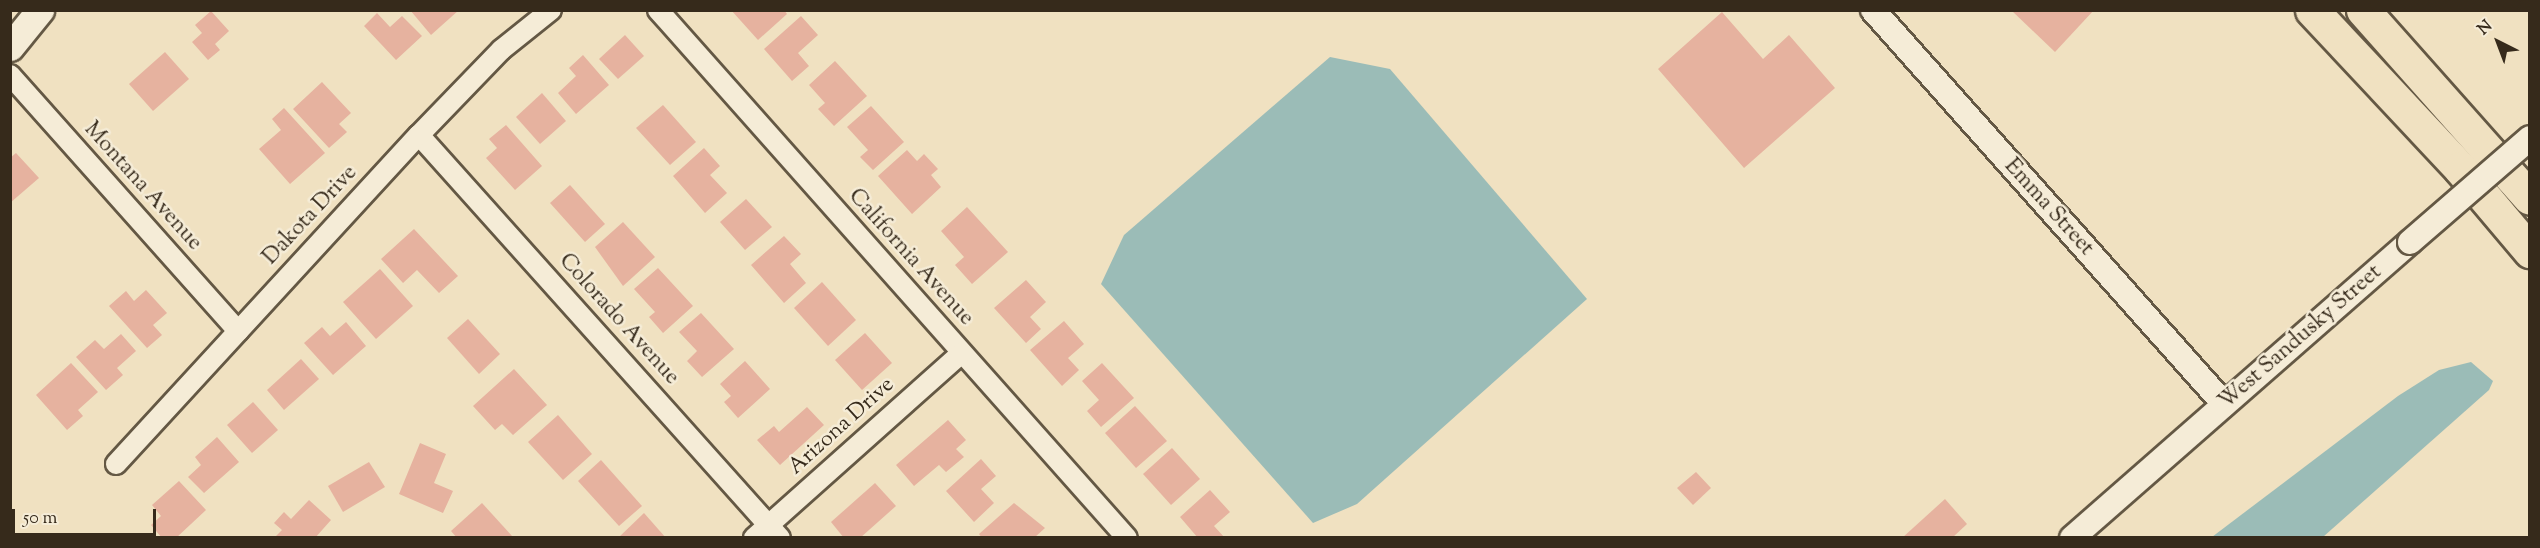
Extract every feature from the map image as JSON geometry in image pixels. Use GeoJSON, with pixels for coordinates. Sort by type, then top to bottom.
{"type":"FeatureCollection","features":[{"type":"Feature","properties":{"kind":"highway"},"geometry":{"type":"LineString","coordinates":[[2312,10],[2460,168],[2529,251]]}},
{"type":"Feature","properties":{"kind":"highway"},"geometry":{"type":"LineString","coordinates":[[2363,10],[2529,198]]}},
{"type":"Feature","properties":{"kind":"main road"},"geometry":{"type":"LineString","coordinates":[[10,47],[40,10]]}},
{"type":"Feature","properties":{"kind":"street","name":"Dakota Drive"},"geometry":{"type":"LineString","coordinates":[[116,464],[419,135],[501,50],[551,10]]}},
{"type":"Feature","properties":{"kind":"street","name":"California Avenue"},"geometry":{"type":"LineString","coordinates":[[658,10],[1127,537]]}},
{"type":"Feature","properties":{"kind":"street","name":"Emma Street"},"geometry":{"type":"LineString","coordinates":[[1873,10],[2224,404]]}},
{"type":"Feature","properties":{"kind":"street","name":"Montana Avenue"},"geometry":{"type":"LineString","coordinates":[[10,75],[238,331]]}},
{"type":"Feature","properties":{"kind":"street","name":"Colorado Avenue"},"geometry":{"type":"LineString","coordinates":[[419,135],[768,533]]}},
{"type":"Feature","properties":{"kind":"street","name":"West Sandusky Street"},"geometry":{"type":"LineString","coordinates":[[2072,537],[2529,138]]}},
{"type":"Feature","properties":{"kind":"street","name":"Arizona Drive"},"geometry":{"type":"LineString","coordinates":[[768,533],[962,353]]}},
{"type":"Feature","properties":{"kind":"water"},"geometry":{"type":"Polygon","coordinates":[[[1330,57],[1390,69],[1587,299],[1357,504],[1313,523],[1101,284],[1124,235],[1330,57]]]}},
{"type":"Feature","properties":{"kind":"water"},"geometry":{"type":"Polygon","coordinates":[[[2471,362],[2493,381],[2489,390],[2323,537],[2212,537],[2398,396],[2439,370],[2471,362]]]}},
{"type":"Feature","properties":{"kind":"building"},"geometry":{"type":"Polygon","coordinates":[[[410,10],[459,10],[431,35],[410,10]]]}},
{"type":"Feature","properties":{"kind":"building"},"geometry":{"type":"Polygon","coordinates":[[[731,10],[784,10],[787,14],[758,40],[731,10]]]}},
{"type":"Feature","properties":{"kind":"building"},"geometry":{"type":"Polygon","coordinates":[[[2011,10],[2094,10],[2055,52],[2011,10]]]}},
{"type":"Feature","properties":{"kind":"building"},"geometry":{"type":"Polygon","coordinates":[[[211,11],[229,31],[215,44],[220,50],[208,60],[192,42],[202,33],[195,25],[211,11]]]}},
{"type":"Feature","properties":{"kind":"building"},"geometry":{"type":"Polygon","coordinates":[[[1722,12],[1763,59],[1789,35],[1835,88],[1744,168],[1658,69],[1722,12]]]}},
{"type":"Feature","properties":{"kind":"building"},"geometry":{"type":"Polygon","coordinates":[[[377,13],[390,27],[402,16],[422,36],[396,60],[364,26],[377,13]]]}},
{"type":"Feature","properties":{"kind":"building"},"geometry":{"type":"Polygon","coordinates":[[[801,16],[818,35],[798,53],[809,66],[792,81],[764,49],[801,16]]]}},
{"type":"Feature","properties":{"kind":"building"},"geometry":{"type":"Polygon","coordinates":[[[625,35],[644,56],[618,79],[599,59],[625,35]]]}},
{"type":"Feature","properties":{"kind":"building"},"geometry":{"type":"Polygon","coordinates":[[[165,52],[189,79],[153,111],[129,84],[165,52]]]}},
{"type":"Feature","properties":{"kind":"building"},"geometry":{"type":"Polygon","coordinates":[[[583,55],[609,85],[576,114],[558,93],[576,76],[569,68],[583,55]]]}},
{"type":"Feature","properties":{"kind":"building"},"geometry":{"type":"Polygon","coordinates":[[[835,61],[867,96],[834,126],[818,109],[825,103],[809,85],[835,61]]]}},
{"type":"Feature","properties":{"kind":"building"},"geometry":{"type":"Polygon","coordinates":[[[322,82],[351,113],[339,124],[347,132],[329,148],[293,109],[322,82]]]}},
{"type":"Feature","properties":{"kind":"building"},"geometry":{"type":"Polygon","coordinates":[[[542,93],[566,121],[540,144],[516,117],[542,93]]]}},
{"type":"Feature","properties":{"kind":"building"},"geometry":{"type":"Polygon","coordinates":[[[663,105],[696,142],[670,165],[636,128],[663,105]]]}},
{"type":"Feature","properties":{"kind":"building"},"geometry":{"type":"Polygon","coordinates":[[[871,106],[904,142],[873,170],[860,157],[868,150],[847,127],[871,106]]]}},
{"type":"Feature","properties":{"kind":"building"},"geometry":{"type":"Polygon","coordinates":[[[284,108],[325,153],[290,184],[259,149],[281,130],[272,119],[284,108]]]}},
{"type":"Feature","properties":{"kind":"building"},"geometry":{"type":"Polygon","coordinates":[[[506,125],[542,166],[515,190],[486,158],[497,148],[489,139],[506,125]]]}},
{"type":"Feature","properties":{"kind":"building"},"geometry":{"type":"Polygon","coordinates":[[[704,148],[720,166],[710,175],[727,193],[705,213],[673,176],[704,148]]]}},
{"type":"Feature","properties":{"kind":"building"},"geometry":{"type":"Polygon","coordinates":[[[907,150],[917,161],[924,154],[938,169],[931,175],[941,187],[912,214],[878,176],[907,150]]]}},
{"type":"Feature","properties":{"kind":"building"},"geometry":{"type":"Polygon","coordinates":[[[16,153],[39,178],[10,203],[10,158],[16,153]]]}},
{"type":"Feature","properties":{"kind":"building"},"geometry":{"type":"Polygon","coordinates":[[[570,185],[605,224],[585,242],[550,203],[570,185]]]}},
{"type":"Feature","properties":{"kind":"building"},"geometry":{"type":"Polygon","coordinates":[[[746,199],[772,227],[745,250],[720,222],[746,199]]]}},
{"type":"Feature","properties":{"kind":"building"},"geometry":{"type":"Polygon","coordinates":[[[967,207],[1008,252],[972,284],[955,265],[964,257],[941,231],[967,207]]]}},
{"type":"Feature","properties":{"kind":"building"},"geometry":{"type":"Polygon","coordinates":[[[623,222],[655,257],[623,286],[595,247],[623,222]]]}},
{"type":"Feature","properties":{"kind":"building"},"geometry":{"type":"Polygon","coordinates":[[[414,229],[458,276],[439,293],[417,270],[403,283],[381,259],[414,229]]]}},
{"type":"Feature","properties":{"kind":"building"},"geometry":{"type":"Polygon","coordinates":[[[784,236],[801,254],[790,264],[806,283],[784,303],[751,265],[784,236]]]}},
{"type":"Feature","properties":{"kind":"building"},"geometry":{"type":"Polygon","coordinates":[[[658,268],[693,306],[663,333],[649,317],[655,312],[634,289],[658,268]]]}},
{"type":"Feature","properties":{"kind":"building"},"geometry":{"type":"Polygon","coordinates":[[[380,269],[413,306],[376,339],[343,302],[380,269]]]}},
{"type":"Feature","properties":{"kind":"building"},"geometry":{"type":"Polygon","coordinates":[[[1026,280],[1046,302],[1030,317],[1041,329],[1026,343],[994,308],[1026,280]]]}},
{"type":"Feature","properties":{"kind":"building"},"geometry":{"type":"Polygon","coordinates":[[[822,282],[856,320],[828,346],[794,308],[822,282]]]}},
{"type":"Feature","properties":{"kind":"building"},"geometry":{"type":"Polygon","coordinates":[[[146,290],[167,313],[153,325],[162,335],[147,348],[109,306],[126,291],[134,301],[146,290]]]}},
{"type":"Feature","properties":{"kind":"building"},"geometry":{"type":"Polygon","coordinates":[[[701,313],[734,349],[702,377],[687,361],[697,351],[679,332],[701,313]]]}},
{"type":"Feature","properties":{"kind":"building"},"geometry":{"type":"Polygon","coordinates":[[[468,319],[500,354],[479,374],[447,338],[468,319]]]}},
{"type":"Feature","properties":{"kind":"building"},"geometry":{"type":"Polygon","coordinates":[[[1064,321],[1084,344],[1068,358],[1079,370],[1062,386],[1030,350],[1064,321]]]}},
{"type":"Feature","properties":{"kind":"building"},"geometry":{"type":"Polygon","coordinates":[[[346,322],[366,346],[333,375],[304,343],[322,327],[330,336],[346,322]]]}},
{"type":"Feature","properties":{"kind":"building"},"geometry":{"type":"Polygon","coordinates":[[[865,333],[892,363],[862,390],[835,360],[865,333]]]}},
{"type":"Feature","properties":{"kind":"building"},"geometry":{"type":"Polygon","coordinates":[[[121,334],[136,351],[117,368],[123,375],[106,390],[76,357],[95,340],[104,349],[121,334]]]}},
{"type":"Feature","properties":{"kind":"building"},"geometry":{"type":"Polygon","coordinates":[[[301,359],[319,379],[284,410],[267,390],[301,359]]]}},
{"type":"Feature","properties":{"kind":"building"},"geometry":{"type":"Polygon","coordinates":[[[745,361],[770,389],[738,418],[724,402],[731,396],[720,384],[745,361]]]}},
{"type":"Feature","properties":{"kind":"building"},"geometry":{"type":"Polygon","coordinates":[[[71,363],[98,392],[78,410],[83,416],[67,430],[36,395],[71,363]]]}},
{"type":"Feature","properties":{"kind":"building"},"geometry":{"type":"Polygon","coordinates":[[[1102,363],[1134,398],[1101,427],[1087,411],[1099,400],[1082,381],[1102,363]]]}},
{"type":"Feature","properties":{"kind":"building"},"geometry":{"type":"Polygon","coordinates":[[[514,369],[547,405],[513,435],[502,424],[495,430],[473,406],[514,369]]]}},
{"type":"Feature","properties":{"kind":"building"},"geometry":{"type":"Polygon","coordinates":[[[253,402],[278,430],[252,453],[227,425],[253,402]]]}},
{"type":"Feature","properties":{"kind":"building"},"geometry":{"type":"Polygon","coordinates":[[[1135,406],[1167,441],[1136,468],[1105,433],[1135,406]]]}},
{"type":"Feature","properties":{"kind":"building"},"geometry":{"type":"Polygon","coordinates":[[[807,407],[824,425],[780,465],[757,440],[774,426],[779,432],[807,407]]]}},
{"type":"Feature","properties":{"kind":"building"},"geometry":{"type":"Polygon","coordinates":[[[558,415],[592,454],[563,480],[528,442],[558,415]]]}},
{"type":"Feature","properties":{"kind":"building"},"geometry":{"type":"Polygon","coordinates":[[[948,420],[966,440],[956,449],[964,457],[946,472],[939,465],[914,486],[896,465],[948,420]]]}},
{"type":"Feature","properties":{"kind":"building"},"geometry":{"type":"Polygon","coordinates":[[[217,437],[239,462],[204,493],[188,477],[201,465],[195,457],[217,437]]]}},
{"type":"Feature","properties":{"kind":"building"},"geometry":{"type":"Polygon","coordinates":[[[420,443],[446,454],[434,483],[453,491],[443,513],[399,494],[420,443]]]}},
{"type":"Feature","properties":{"kind":"building"},"geometry":{"type":"Polygon","coordinates":[[[1172,448],[1200,479],[1171,505],[1143,474],[1172,448]]]}},
{"type":"Feature","properties":{"kind":"building"},"geometry":{"type":"Polygon","coordinates":[[[981,459],[996,476],[981,489],[994,503],[974,522],[946,491],[981,459]]]}},
{"type":"Feature","properties":{"kind":"building"},"geometry":{"type":"Polygon","coordinates":[[[601,460],[642,506],[619,526],[578,481],[601,460]]]}},
{"type":"Feature","properties":{"kind":"building"},"geometry":{"type":"Polygon","coordinates":[[[369,462],[385,487],[343,512],[328,486],[369,462]]]}},
{"type":"Feature","properties":{"kind":"building"},"geometry":{"type":"Polygon","coordinates":[[[1696,472],[1711,488],[1693,505],[1677,488],[1696,472]]]}},
{"type":"Feature","properties":{"kind":"building"},"geometry":{"type":"Polygon","coordinates":[[[179,481],[206,510],[176,538],[162,538],[151,525],[161,516],[152,505],[179,481]]]}},
{"type":"Feature","properties":{"kind":"building"},"geometry":{"type":"Polygon","coordinates":[[[875,483],[896,506],[860,538],[844,538],[831,522],[875,483]]]}},
{"type":"Feature","properties":{"kind":"building"},"geometry":{"type":"Polygon","coordinates":[[[1210,490],[1230,512],[1214,526],[1225,538],[1198,538],[1180,517],[1210,490]]]}},
{"type":"Feature","properties":{"kind":"building"},"geometry":{"type":"Polygon","coordinates":[[[1945,499],[1967,524],[1952,538],[1902,538],[1945,499]]]}},
{"type":"Feature","properties":{"kind":"building"},"geometry":{"type":"Polygon","coordinates":[[[309,500],[331,520],[315,538],[274,538],[282,530],[274,523],[284,512],[291,519],[309,500]]]}},
{"type":"Feature","properties":{"kind":"building"},"geometry":{"type":"Polygon","coordinates":[[[482,503],[512,536],[510,538],[457,538],[451,531],[482,503]]]}},
{"type":"Feature","properties":{"kind":"building"},"geometry":{"type":"Polygon","coordinates":[[[1014,503],[1045,528],[1034,538],[982,538],[979,534],[1014,503]]]}},
{"type":"Feature","properties":{"kind":"building"},"geometry":{"type":"Polygon","coordinates":[[[644,513],[666,538],[618,538],[644,513]]]}}]}
